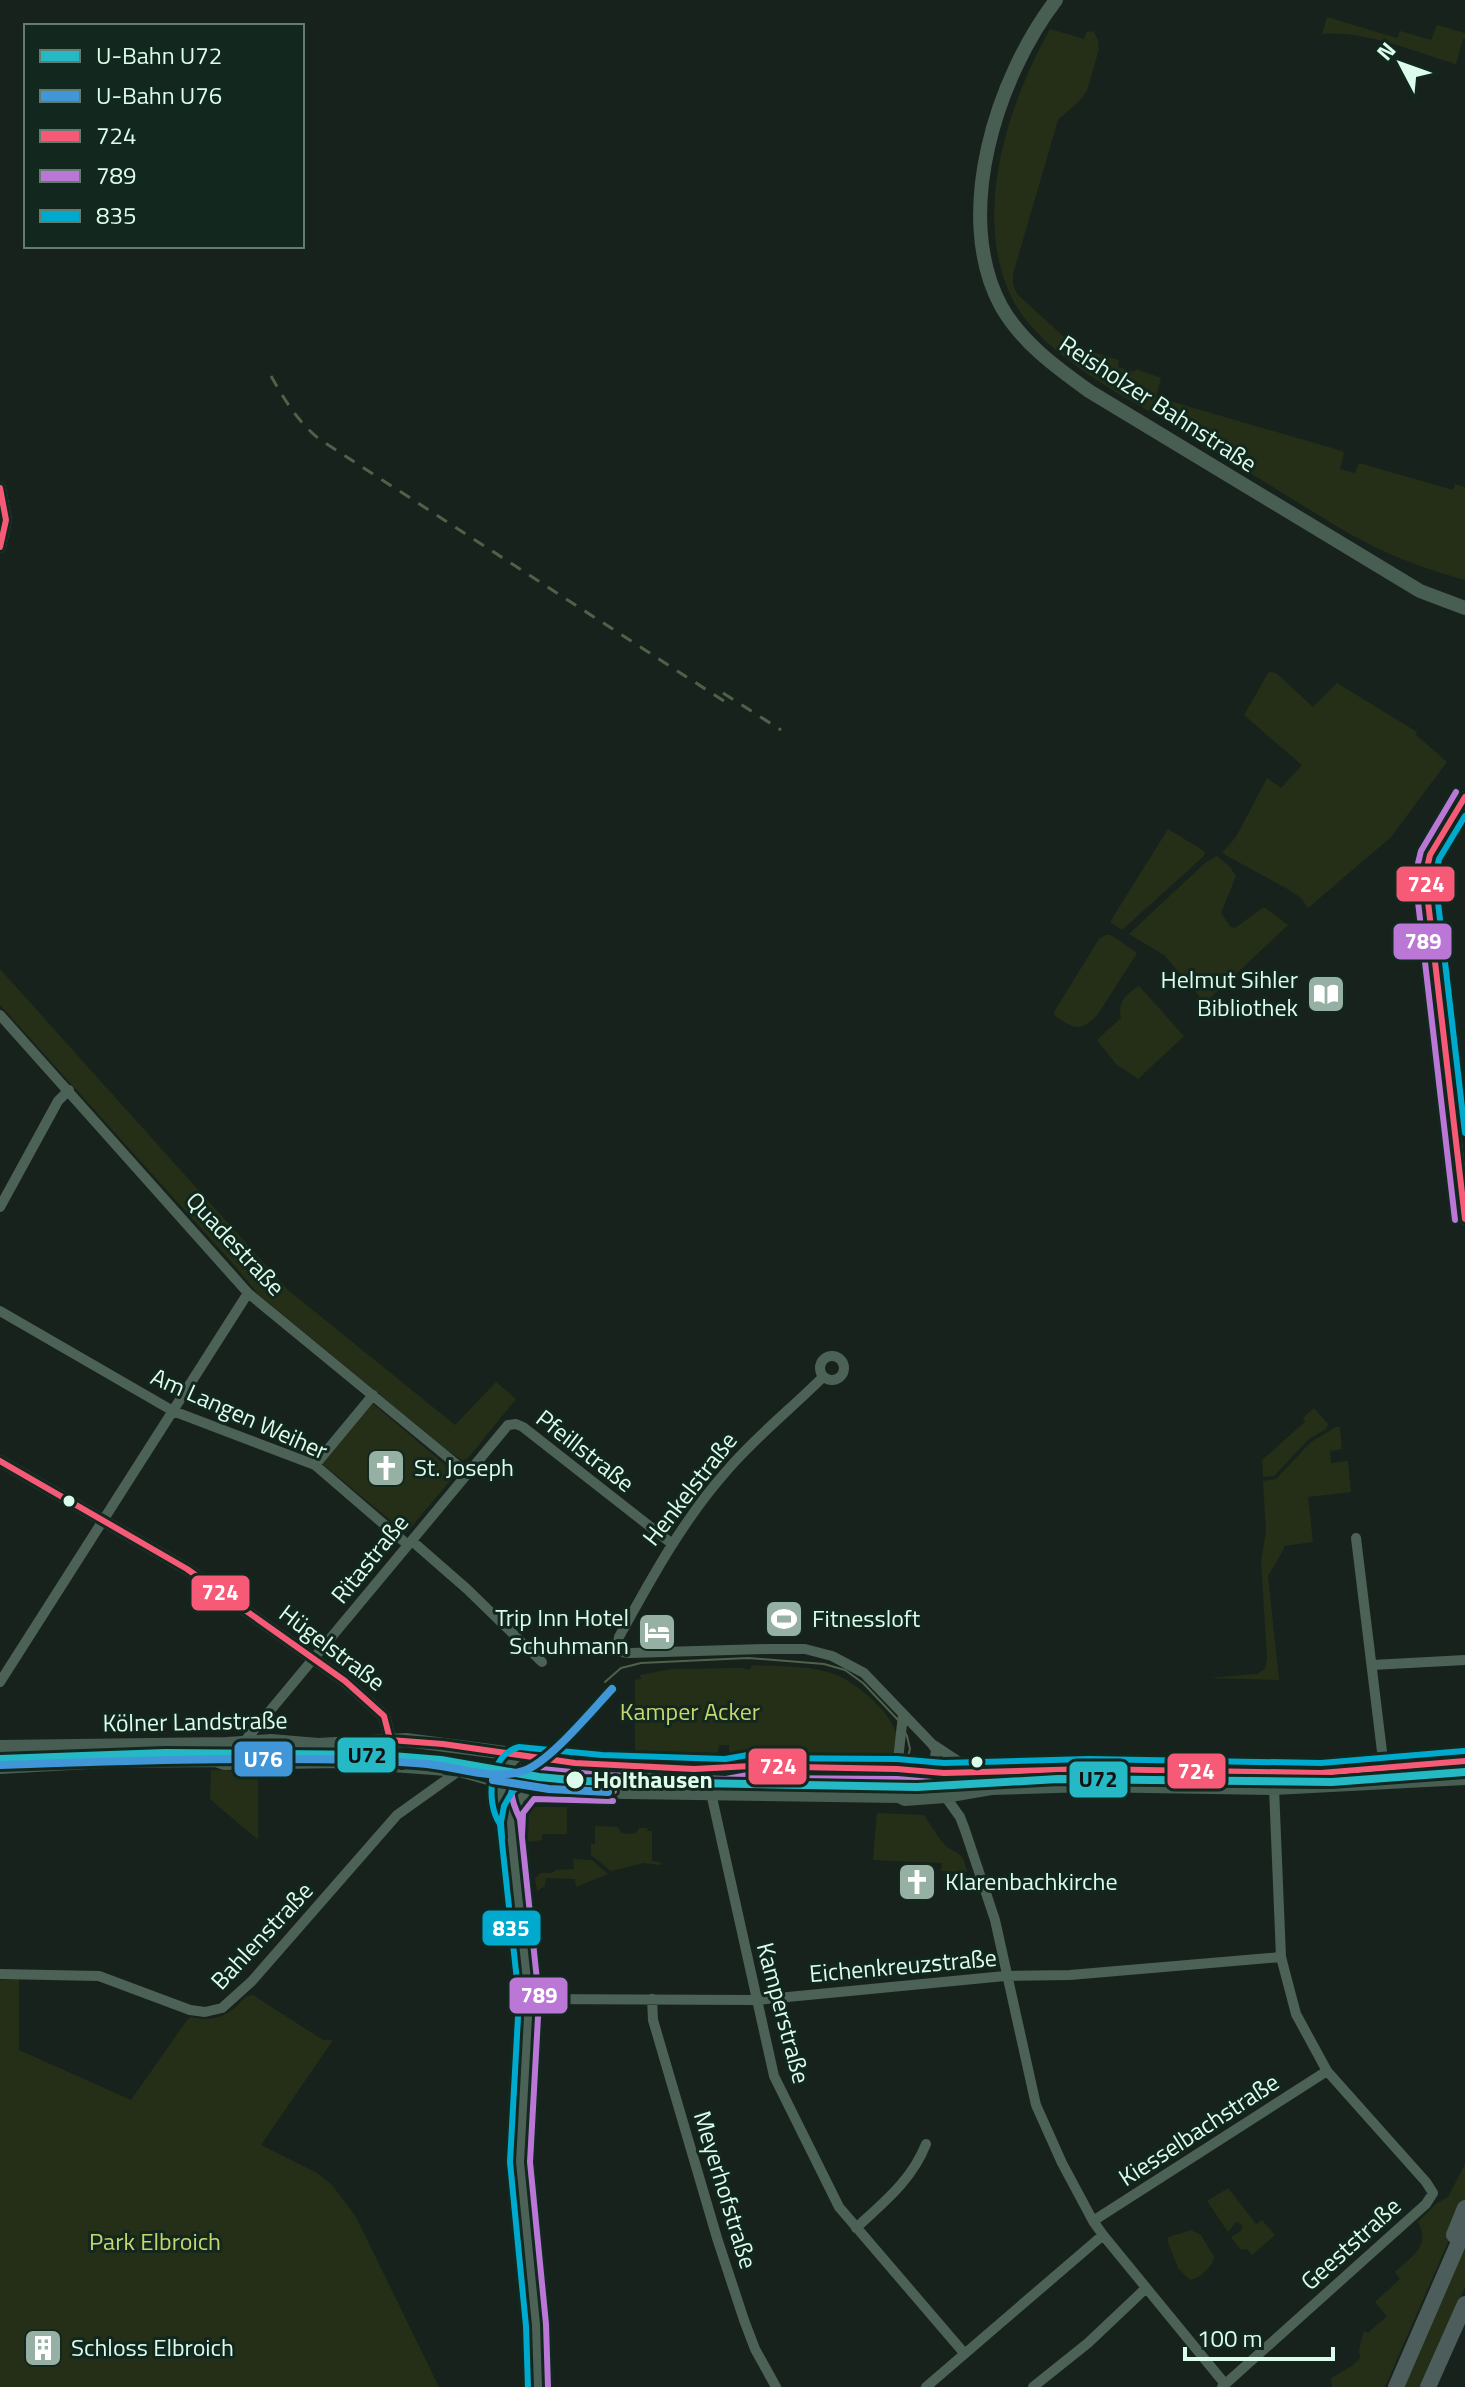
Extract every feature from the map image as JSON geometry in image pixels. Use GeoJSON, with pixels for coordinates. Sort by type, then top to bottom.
{"type":"FeatureCollection","features":[{"type":"Feature","properties":{"kind":"highway"},"geometry":{"type":"LineString","coordinates":[[1451,2260],[1455,2231],[1465,2208]]}},
{"type":"Feature","properties":{"kind":"highway"},"geometry":{"type":"LineString","coordinates":[[1396,2387],[1465,2228]]}},
{"type":"Feature","properties":{"kind":"highway"},"geometry":{"type":"LineString","coordinates":[[1428,2387],[1465,2304]]}},
{"type":"Feature","properties":{"kind":"main road","name":"Reisholzer Bahnstraße"},"geometry":{"type":"LineString","coordinates":[[1056,0],[1020,57],[1003,95],[987,156],[982,206],[984,260],[1002,308],[1039,352],[1089,391],[1420,591],[1465,608]]}},
{"type":"Feature","properties":{"kind":"main road","name":"Kölner Landstraße"},"geometry":{"type":"LineString","coordinates":[[0,1747],[271,1741],[318,1745],[390,1740],[601,1765],[726,1769],[748,1765],[760,1768],[975,1772],[1089,1769],[1321,1773],[1465,1761]]}},
{"type":"Feature","properties":{"kind":"main road"},"geometry":{"type":"LineString","coordinates":[[216,1760],[239,1754],[244,1742]]}},
{"type":"Feature","properties":{"kind":"main road"},"geometry":{"type":"LineString","coordinates":[[1,1762],[19,1747]]}},
{"type":"Feature","properties":{"kind":"main road","name":"Kölner Landstraße"},"geometry":{"type":"LineString","coordinates":[[1,1762],[338,1761],[460,1770],[531,1789],[899,1796],[905,1799],[991,1788],[1087,1785],[1274,1788],[1465,1778]]}},
{"type":"Feature","properties":{"kind":"main road"},"geometry":{"type":"LineString","coordinates":[[750,1794],[744,1790],[741,1779],[747,1771],[760,1768]]}},
{"type":"Feature","properties":{"kind":"street"},"geometry":{"type":"LineString","coordinates":[[0,488],[5,507],[0,547]]}},
{"type":"Feature","properties":{"kind":"street"},"geometry":{"type":"LineString","coordinates":[[1465,797],[1430,855],[1425,876],[1465,1219]]}},
{"type":"Feature","properties":{"kind":"street","name":"Quadestraße"},"geometry":{"type":"LineString","coordinates":[[0,1015],[248,1293],[467,1473]]}},
{"type":"Feature","properties":{"kind":"street"},"geometry":{"type":"LineString","coordinates":[[0,1207],[58,1101],[69,1090]]}},
{"type":"Feature","properties":{"kind":"street"},"geometry":{"type":"LineString","coordinates":[[0,1682],[248,1293]]}},
{"type":"Feature","properties":{"kind":"street","name":"Am Langen Weiher"},"geometry":{"type":"LineString","coordinates":[[0,1311],[173,1411],[315,1465],[467,1589],[542,1662]]}},
{"type":"Feature","properties":{"kind":"street","name":"Henkelstraße"},"geometry":{"type":"LineString","coordinates":[[823,1377],[730,1467],[671,1543],[617,1640],[617,1647],[621,1652],[630,1653],[748,1649],[818,1652],[842,1659],[864,1673],[885,1692],[903,1715]]}},
{"type":"Feature","properties":{"kind":"street"},"geometry":{"type":"LineString","coordinates":[[315,1465],[373,1395]]}},
{"type":"Feature","properties":{"kind":"street","name":"Pfeillstraße"},"geometry":{"type":"LineString","coordinates":[[511,1424],[523,1427],[671,1543]]}},
{"type":"Feature","properties":{"kind":"street","name":"Ritastraße"},"geometry":{"type":"LineString","coordinates":[[244,1742],[501,1431],[511,1424]]}},
{"type":"Feature","properties":{"kind":"street","name":"Hügelstraße"},"geometry":{"type":"LineString","coordinates":[[0,1461],[187,1569],[359,1692],[384,1716],[394,1754],[412,1768]]}},
{"type":"Feature","properties":{"kind":"street"},"geometry":{"type":"LineString","coordinates":[[1356,1538],[1384,1768]]}},
{"type":"Feature","properties":{"kind":"street"},"geometry":{"type":"LineString","coordinates":[[1372,1665],[1465,1660]]}},
{"type":"Feature","properties":{"kind":"street"},"geometry":{"type":"LineString","coordinates":[[897,1769],[903,1715],[936,1750],[928,1771],[915,1789],[899,1796]]}},
{"type":"Feature","properties":{"kind":"street"},"geometry":{"type":"LineString","coordinates":[[261,1722],[261,1733],[271,1741]]}},
{"type":"Feature","properties":{"kind":"street"},"geometry":{"type":"LineString","coordinates":[[932,1744],[975,1772]]}},
{"type":"Feature","properties":{"kind":"street"},"geometry":{"type":"LineString","coordinates":[[510,1820],[504,1813],[503,1783],[512,1761],[522,1756]]}},
{"type":"Feature","properties":{"kind":"street"},"geometry":{"type":"LineString","coordinates":[[412,1768],[429,1779],[423,1796]]}},
{"type":"Feature","properties":{"kind":"street","name":"Bahlenstraße"},"geometry":{"type":"LineString","coordinates":[[0,1974],[99,1976],[190,2010],[217,2011],[252,1981],[397,1815],[460,1770]]}},
{"type":"Feature","properties":{"kind":"street"},"geometry":{"type":"LineString","coordinates":[[1261,1773],[1274,1788],[1281,1957],[1296,2014],[1327,2071]]}},
{"type":"Feature","properties":{"kind":"street"},"geometry":{"type":"LineString","coordinates":[[531,1789],[519,1797],[510,1820],[529,1999],[520,2162],[536,2325],[538,2387]]}},
{"type":"Feature","properties":{"kind":"street","name":"Kamperstraße"},"geometry":{"type":"LineString","coordinates":[[711,1793],[774,2076],[832,2196],[964,2353]]}},
{"type":"Feature","properties":{"kind":"street"},"geometry":{"type":"LineString","coordinates":[[945,1796],[960,1817],[974,1854],[995,1920],[1036,2105],[1062,2163],[1103,2235],[1224,2385]]}},
{"type":"Feature","properties":{"kind":"street","name":"Eichenkreuzstraße"},"geometry":{"type":"LineString","coordinates":[[529,1999],[757,2000],[1005,1976],[1070,1975],[1281,1957]]}},
{"type":"Feature","properties":{"kind":"street","name":"Meyerhofstraße"},"geometry":{"type":"LineString","coordinates":[[652,1999],[653,2020],[720,2247],[755,2349],[776,2387]]}},
{"type":"Feature","properties":{"kind":"street","name":"Geeststraße"},"geometry":{"type":"LineString","coordinates":[[1224,2385],[1426,2204],[1433,2193],[1327,2071]]}},
{"type":"Feature","properties":{"kind":"street","name":"Kiesselbachstraße"},"geometry":{"type":"LineString","coordinates":[[1093,2221],[1327,2071]]}},
{"type":"Feature","properties":{"kind":"street"},"geometry":{"type":"LineString","coordinates":[[856,2228],[906,2180],[926,2144]]}},
{"type":"Feature","properties":{"kind":"street"},"geometry":{"type":"LineString","coordinates":[[926,2387],[1103,2235]]}},
{"type":"Feature","properties":{"kind":"street"},"geometry":{"type":"LineString","coordinates":[[1033,2387],[1088,2343],[1145,2289]]}},
{"type":"Feature","properties":{"kind":"green space"},"geometry":{"type":"Polygon","coordinates":[[[1327,17],[1397,38],[1400,31],[1431,40],[1437,25],[1465,33],[1465,39],[1456,64],[1355,35],[1322,34],[1327,17]]]}},
{"type":"Feature","properties":{"kind":"green space"},"geometry":{"type":"Polygon","coordinates":[[[1050,29],[1084,39],[1087,31],[1093,30],[1099,49],[1087,91],[1058,120],[1013,274],[1017,294],[1075,347],[1119,360],[1118,367],[1134,372],[1136,369],[1161,378],[1156,397],[1342,451],[1340,469],[1355,473],[1359,463],[1453,490],[1455,484],[1465,487],[1465,580],[1400,558],[1338,527],[1087,374],[1027,322],[1014,302],[1001,269],[995,235],[995,199],[999,163],[1008,127],[1034,59],[1050,29]]]}},
{"type":"Feature","properties":{"kind":"green space"},"geometry":{"type":"Polygon","coordinates":[[[1271,672],[1276,673],[1313,707],[1337,683],[1417,732],[1416,735],[1447,762],[1391,837],[1308,908],[1291,891],[1222,853],[1236,837],[1267,778],[1281,788],[1302,765],[1244,715],[1271,672]]]}},
{"type":"Feature","properties":{"kind":"green space"},"geometry":{"type":"Polygon","coordinates":[[[1168,829],[1205,852],[1204,856],[1122,930],[1110,922],[1168,829]]]}},
{"type":"Feature","properties":{"kind":"green space"},"geometry":{"type":"Polygon","coordinates":[[[1217,856],[1236,876],[1221,913],[1230,926],[1235,928],[1264,907],[1288,925],[1205,1003],[1164,955],[1129,934],[1206,862],[1217,856]]]}},
{"type":"Feature","properties":{"kind":"green space"},"geometry":{"type":"Polygon","coordinates":[[[1111,935],[1137,953],[1098,1014],[1082,1026],[1068,1024],[1054,1012],[1099,939],[1111,935]]]}},
{"type":"Feature","properties":{"kind":"green space"},"geometry":{"type":"Polygon","coordinates":[[[0,969],[288,1290],[455,1425],[496,1382],[516,1399],[468,1458],[462,1460],[447,1450],[259,1295],[0,1005],[0,969]]]}},
{"type":"Feature","properties":{"kind":"green space"},"geometry":{"type":"Polygon","coordinates":[[[1139,986],[1184,1036],[1138,1079],[1116,1064],[1097,1040],[1121,1018],[1120,1007],[1124,999],[1139,986]]]}},
{"type":"Feature","properties":{"kind":"green space"},"geometry":{"type":"Polygon","coordinates":[[[371,1402],[456,1474],[406,1533],[320,1462],[371,1402]]]}},
{"type":"Feature","properties":{"kind":"green space"},"geometry":{"type":"Polygon","coordinates":[[[1314,1408],[1328,1424],[1326,1429],[1309,1439],[1274,1476],[1263,1477],[1262,1460],[1305,1422],[1303,1418],[1314,1408]]]}},
{"type":"Feature","properties":{"kind":"green space"},"geometry":{"type":"Polygon","coordinates":[[[1340,1427],[1342,1449],[1330,1451],[1331,1463],[1348,1461],[1351,1492],[1308,1497],[1313,1542],[1284,1546],[1268,1576],[1279,1680],[1208,1678],[1257,1674],[1265,1669],[1267,1658],[1261,1561],[1266,1532],[1263,1481],[1276,1479],[1311,1442],[1340,1427]]]}},
{"type":"Feature","properties":{"kind":"green space","name":"Kamper Acker"},"geometry":{"type":"Polygon","coordinates":[[[752,1665],[814,1669],[852,1683],[880,1707],[893,1725],[896,1753],[729,1752],[729,1745],[719,1745],[718,1753],[635,1751],[635,1680],[641,1679],[640,1675],[671,1669],[750,1670],[752,1665]]]}},
{"type":"Feature","properties":{"kind":"green space"},"geometry":{"type":"Polygon","coordinates":[[[211,1770],[258,1771],[258,1840],[210,1799],[211,1770]]]}},
{"type":"Feature","properties":{"kind":"green space"},"geometry":{"type":"Polygon","coordinates":[[[529,1807],[567,1807],[567,1834],[542,1834],[542,1840],[528,1842],[524,1812],[529,1807]]]}},
{"type":"Feature","properties":{"kind":"green space"},"geometry":{"type":"Polygon","coordinates":[[[877,1813],[924,1815],[943,1843],[961,1856],[967,1872],[941,1871],[942,1863],[873,1860],[877,1813]]]}},
{"type":"Feature","properties":{"kind":"green space"},"geometry":{"type":"Polygon","coordinates":[[[595,1826],[618,1827],[621,1833],[632,1834],[639,1828],[648,1828],[647,1831],[652,1831],[652,1861],[660,1862],[660,1865],[644,1863],[611,1871],[591,1855],[591,1844],[595,1844],[595,1826]]]}},
{"type":"Feature","properties":{"kind":"green space"},"geometry":{"type":"Polygon","coordinates":[[[573,1859],[592,1860],[608,1874],[576,1887],[575,1879],[546,1878],[545,1886],[537,1891],[535,1878],[540,1873],[574,1869],[573,1859]]]}},
{"type":"Feature","properties":{"kind":"green space","name":"Park Elbroich"},"geometry":{"type":"Polygon","coordinates":[[[19,1979],[19,2050],[131,2100],[187,2020],[191,2017],[210,2019],[221,2016],[253,1995],[323,2040],[333,2040],[261,2145],[317,2173],[332,2185],[356,2217],[439,2387],[0,2387],[0,1980],[19,1979]]]}},
{"type":"Feature","properties":{"kind":"green space"},"geometry":{"type":"Polygon","coordinates":[[[1465,2164],[1465,2203],[1385,2387],[1332,2387],[1331,2378],[1360,2358],[1364,2331],[1368,2333],[1387,2316],[1375,2302],[1400,2279],[1395,2272],[1421,2245],[1418,2222],[1437,2203],[1448,2197],[1465,2164]]]}},
{"type":"Feature","properties":{"kind":"green space"},"geometry":{"type":"Polygon","coordinates":[[[1228,2188],[1256,2224],[1262,2220],[1275,2235],[1252,2255],[1247,2249],[1241,2250],[1231,2237],[1241,2231],[1242,2225],[1236,2222],[1228,2232],[1207,2201],[1228,2188]]]}},
{"type":"Feature","properties":{"kind":"green space"},"geometry":{"type":"Polygon","coordinates":[[[1191,2230],[1201,2235],[1214,2257],[1205,2272],[1190,2280],[1178,2268],[1167,2240],[1191,2230]]]}},
{"type":"Feature","properties":{"kind":"green space"},"geometry":{"type":"Polygon","coordinates":[[[1465,2243],[1465,2287],[1421,2387],[1403,2387],[1465,2243]]]}},
{"type":"Feature","properties":{"kind":"tram line"},"geometry":{"type":"LineString","coordinates":[[605,1682],[621,1668],[641,1663],[748,1658],[824,1664],[845,1670],[863,1683],[899,1721],[907,1736],[910,1749],[906,1764],[900,1774],[886,1783],[868,1786],[770,1785]]}},
{"type":"Feature","properties":{"kind":"railway"},"geometry":{"type":"LineString","coordinates":[[271,376],[298,418],[319,439],[730,705]]}},
{"type":"Feature","properties":{"kind":"railway"},"geometry":{"type":"LineString","coordinates":[[723,693],[781,730]]}},
{"type":"Feature","properties":{"kind":"metro line","name":"U76"},"geometry":{"type":"LineString","coordinates":[[0,1765],[315,1759],[410,1763],[488,1774],[512,1774],[545,1758],[612,1689]]}},
{"type":"Feature","properties":{"kind":"metro line","name":"U72"},"geometry":{"type":"LineString","coordinates":[[0,1759],[165,1753],[380,1755],[441,1760],[581,1781],[917,1787],[1058,1779],[1332,1782],[1465,1772]]}},
{"type":"Feature","properties":{"kind":"metro line","name":"U76"},"geometry":{"type":"LineString","coordinates":[[493,1780],[549,1789],[608,1792]]}},
{"type":"Feature","properties":{"kind":"transit line","name":"724"},"geometry":{"type":"LineString","coordinates":[[0,488],[6,520],[0,547]]}},
{"type":"Feature","properties":{"kind":"transit line","name":"789"},"geometry":{"type":"LineString","coordinates":[[1455,1220],[1415,876],[1421,851],[1456,792]]}},
{"type":"Feature","properties":{"kind":"transit line","name":"724"},"geometry":{"type":"LineString","coordinates":[[1465,797],[1430,855],[1425,876],[1465,1219]]}},
{"type":"Feature","properties":{"kind":"transit line","name":"835"},"geometry":{"type":"LineString","coordinates":[[1465,816],[1439,859],[1435,877],[1465,1133]]}},
{"type":"Feature","properties":{"kind":"transit line","name":"724"},"geometry":{"type":"LineString","coordinates":[[0,1461],[187,1569],[345,1681],[384,1716],[393,1751],[402,1764]]}},
{"type":"Feature","properties":{"kind":"transit line","name":"724"},"geometry":{"type":"LineString","coordinates":[[390,1740],[443,1744],[575,1763],[694,1769],[751,1766],[944,1773],[1089,1769],[1321,1773],[1465,1761]]}},
{"type":"Feature","properties":{"kind":"transit line","name":"835"},"geometry":{"type":"LineString","coordinates":[[528,2387],[526,2326],[510,2162],[519,1999],[500,1824],[492,1804],[496,1769],[509,1751],[519,1747],[602,1755],[725,1759],[748,1755],[761,1758],[897,1759],[944,1763],[1089,1759],[1321,1763],[1464,1751]]}},
{"type":"Feature","properties":{"kind":"transit line","name":"789"},"geometry":{"type":"LineString","coordinates":[[548,2387],[546,2324],[530,2162],[539,1999],[520,1819],[512,1793],[514,1781],[522,1767],[601,1775],[726,1779],[748,1775],[760,1778],[897,1779],[944,1783],[1089,1779],[1321,1783],[1465,1771]]}},
{"type":"Feature","properties":{"kind":"transit line","name":"724"},"geometry":{"type":"LineString","coordinates":[[446,1769],[470,1772],[531,1789],[614,1791]]}},
{"type":"Feature","properties":{"kind":"transit line","name":"835"},"geometry":{"type":"LineString","coordinates":[[502,1838],[504,1806],[512,1792],[526,1780],[613,1781]]}},
{"type":"Feature","properties":{"kind":"transit line","name":"789"},"geometry":{"type":"LineString","coordinates":[[522,1836],[523,1813],[534,1799],[613,1801]]}},
{"type":"Feature","properties":{"kind":"place","name":"Helmut Sihler Bibliothek"},"geometry":{"type":"Point","coordinates":[1326,994]}},
{"type":"Feature","properties":{"kind":"place","name":"St. Joseph"},"geometry":{"type":"Point","coordinates":[386,1468]}},
{"type":"Feature","properties":{"kind":"place","name":"Fitnessloft"},"geometry":{"type":"Point","coordinates":[784,1619]}},
{"type":"Feature","properties":{"kind":"place","name":"Trip Inn Hotel Schuhmann"},"geometry":{"type":"Point","coordinates":[657,1632]}},
{"type":"Feature","properties":{"kind":"place","name":"Holthausen"},"geometry":{"type":"Point","coordinates":[575,1780]}},
{"type":"Feature","properties":{"kind":"place","name":"Klarenbachkirche"},"geometry":{"type":"Point","coordinates":[917,1882]}},
{"type":"Feature","properties":{"kind":"place","name":"Schloss Elbroich"},"geometry":{"type":"Point","coordinates":[43,2348]}}]}
